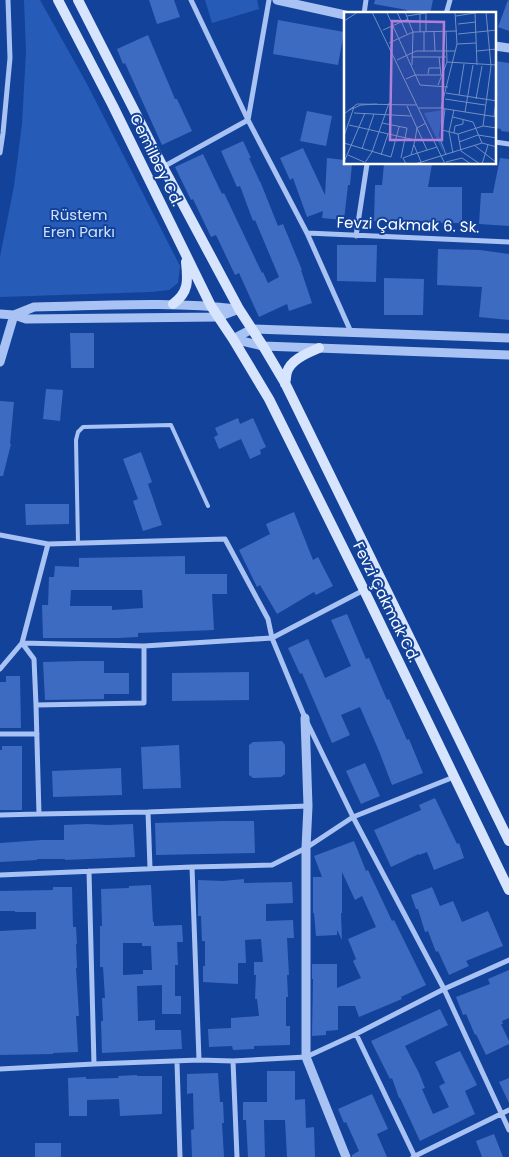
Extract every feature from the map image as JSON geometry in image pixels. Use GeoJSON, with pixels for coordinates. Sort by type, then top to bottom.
{"type":"FeatureCollection","features":[{"type":"Feature","properties":{"kind":"main road","name":"Cemilbey Cd."},"geometry":{"type":"LineString","coordinates":[[58,0],[113,106],[211,306],[230,335]]}},
{"type":"Feature","properties":{"kind":"main road","name":"Cemilbey Cd."},"geometry":{"type":"LineString","coordinates":[[78,0],[162,167],[249,325]]}},
{"type":"Feature","properties":{"kind":"main road"},"geometry":{"type":"LineString","coordinates":[[173,304],[181,298],[186,289],[186,256]]}},
{"type":"Feature","properties":{"kind":"main road","name":"Fevzi Çakmak Cd."},"geometry":{"type":"LineString","coordinates":[[249,325],[285,384],[509,841]]}},
{"type":"Feature","properties":{"kind":"main road","name":"Fevzi Çakmak Cd."},"geometry":{"type":"LineString","coordinates":[[230,335],[269,399],[509,890]]}},
{"type":"Feature","properties":{"kind":"main road"},"geometry":{"type":"LineString","coordinates":[[285,384],[287,371],[291,364],[319,348]]}},
{"type":"Feature","properties":{"kind":"street"},"geometry":{"type":"LineString","coordinates":[[0,153],[3,132],[3,100],[10,58],[8,0]]}},
{"type":"Feature","properties":{"kind":"street"},"geometry":{"type":"LineString","coordinates":[[191,0],[248,120],[307,234],[351,332]]}},
{"type":"Feature","properties":{"kind":"street"},"geometry":{"type":"LineString","coordinates":[[248,120],[269,0]]}},
{"type":"Feature","properties":{"kind":"street"},"geometry":{"type":"LineString","coordinates":[[277,0],[344,15]]}},
{"type":"Feature","properties":{"kind":"street"},"geometry":{"type":"LineString","coordinates":[[496,46],[509,48]]}},
{"type":"Feature","properties":{"kind":"street"},"geometry":{"type":"LineString","coordinates":[[162,167],[248,120]]}},
{"type":"Feature","properties":{"kind":"street"},"geometry":{"type":"LineString","coordinates":[[496,142],[509,144]]}},
{"type":"Feature","properties":{"kind":"street"},"geometry":{"type":"LineString","coordinates":[[356,236],[367,165]]}},
{"type":"Feature","properties":{"kind":"street","name":"Fevzi Çakmak 6. Sk."},"geometry":{"type":"LineString","coordinates":[[307,234],[509,242]]}},
{"type":"Feature","properties":{"kind":"street"},"geometry":{"type":"LineString","coordinates":[[14,315],[34,307],[173,304],[239,309]]}},
{"type":"Feature","properties":{"kind":"street"},"geometry":{"type":"LineString","coordinates":[[0,314],[26,318],[218,318],[239,309]]}},
{"type":"Feature","properties":{"kind":"street"},"geometry":{"type":"LineString","coordinates":[[0,362],[14,315]]}},
{"type":"Feature","properties":{"kind":"street"},"geometry":{"type":"LineString","coordinates":[[230,335],[249,325],[351,332],[509,338]]}},
{"type":"Feature","properties":{"kind":"street"},"geometry":{"type":"LineString","coordinates":[[230,335],[263,346],[509,355]]}},
{"type":"Feature","properties":{"kind":"street"},"geometry":{"type":"LineString","coordinates":[[0,535],[48,544],[225,539],[268,619],[272,638],[305,718],[353,817],[444,989],[509,1130]]}},
{"type":"Feature","properties":{"kind":"street"},"geometry":{"type":"LineString","coordinates":[[0,669],[22,643],[48,544]]}},
{"type":"Feature","properties":{"kind":"street"},"geometry":{"type":"LineString","coordinates":[[22,643],[144,646],[272,638],[364,590]]}},
{"type":"Feature","properties":{"kind":"street"},"geometry":{"type":"LineString","coordinates":[[22,643],[34,659],[39,814]]}},
{"type":"Feature","properties":{"kind":"street"},"geometry":{"type":"LineString","coordinates":[[36,705],[144,703],[144,646]]}},
{"type":"Feature","properties":{"kind":"street"},"geometry":{"type":"LineString","coordinates":[[305,718],[308,806],[306,848],[306,1057],[346,1157]]}},
{"type":"Feature","properties":{"kind":"street"},"geometry":{"type":"LineString","coordinates":[[0,734],[37,734]]}},
{"type":"Feature","properties":{"kind":"street"},"geometry":{"type":"LineString","coordinates":[[0,875],[272,865],[306,848],[353,817],[454,776]]}},
{"type":"Feature","properties":{"kind":"street"},"geometry":{"type":"LineString","coordinates":[[0,816],[308,806]]}},
{"type":"Feature","properties":{"kind":"street"},"geometry":{"type":"LineString","coordinates":[[148,812],[150,868]]}},
{"type":"Feature","properties":{"kind":"street"},"geometry":{"type":"LineString","coordinates":[[192,867],[199,1060]]}},
{"type":"Feature","properties":{"kind":"street"},"geometry":{"type":"LineString","coordinates":[[89,871],[94,1064]]}},
{"type":"Feature","properties":{"kind":"street"},"geometry":{"type":"LineString","coordinates":[[0,1069],[306,1057],[444,989],[509,960]]}},
{"type":"Feature","properties":{"kind":"street"},"geometry":{"type":"LineString","coordinates":[[356,1034],[414,1157],[509,1110]]}},
{"type":"Feature","properties":{"kind":"street"},"geometry":{"type":"LineString","coordinates":[[233,1061],[237,1157]]}},
{"type":"Feature","properties":{"kind":"street"},"geometry":{"type":"LineString","coordinates":[[177,1062],[180,1157]]}},
{"type":"Feature","properties":{"kind":"lane"},"geometry":{"type":"LineString","coordinates":[[78,543],[76,440],[78,432],[83,427],[170,425],[208,506]]}},
{"type":"Feature","properties":{"kind":"green space","name":"Rüstem Eren Parkı"},"geometry":{"type":"Polygon","coordinates":[[[24,0],[40,0],[87,84],[180,266],[178,283],[169,290],[0,297],[0,257],[14,186],[22,124],[26,52],[24,0]]]}},
{"type":"Feature","properties":{"kind":"green space"},"geometry":{"type":"Polygon","coordinates":[[[205,0],[257,0],[259,9],[212,23],[205,0]]]}},
{"type":"Feature","properties":{"kind":"building"},"geometry":{"type":"Polygon","coordinates":[[[149,0],[174,0],[180,17],[157,24],[149,0]]]}},
{"type":"Feature","properties":{"kind":"building"},"geometry":{"type":"Polygon","coordinates":[[[375,0],[433,0],[430,12],[412,12],[374,4],[375,0]]]}},
{"type":"Feature","properties":{"kind":"building"},"geometry":{"type":"Polygon","coordinates":[[[509,1],[509,31],[498,27],[509,1]]]}},
{"type":"Feature","properties":{"kind":"building"},"geometry":{"type":"Polygon","coordinates":[[[278,20],[344,32],[338,65],[273,54],[278,20]]]}},
{"type":"Feature","properties":{"kind":"building"},"geometry":{"type":"Polygon","coordinates":[[[148,35],[175,99],[177,99],[192,131],[162,145],[117,49],[148,35]]]}},
{"type":"Feature","properties":{"kind":"building"},"geometry":{"type":"Polygon","coordinates":[[[496,61],[509,63],[509,132],[501,131],[501,129],[496,128],[496,61]]]}},
{"type":"Feature","properties":{"kind":"building"},"geometry":{"type":"Polygon","coordinates":[[[307,111],[332,116],[326,146],[300,141],[307,111]]]}},
{"type":"Feature","properties":{"kind":"building"},"geometry":{"type":"Polygon","coordinates":[[[243,141],[278,226],[283,224],[302,270],[312,303],[289,311],[287,304],[259,317],[239,273],[235,275],[216,235],[211,237],[175,167],[203,154],[268,283],[279,277],[255,220],[253,221],[240,186],[237,187],[221,151],[243,141]]]}},
{"type":"Feature","properties":{"kind":"building"},"geometry":{"type":"Polygon","coordinates":[[[303,148],[325,195],[327,158],[344,160],[344,165],[352,165],[344,220],[322,218],[323,211],[307,217],[293,178],[290,180],[280,158],[303,148]]]}},
{"type":"Feature","properties":{"kind":"building"},"geometry":{"type":"Polygon","coordinates":[[[500,158],[509,159],[509,226],[479,224],[481,193],[493,193],[500,158]]]}},
{"type":"Feature","properties":{"kind":"building"},"geometry":{"type":"Polygon","coordinates":[[[384,165],[432,165],[428,187],[462,187],[462,223],[374,221],[375,185],[382,185],[384,165]]]}},
{"type":"Feature","properties":{"kind":"building"},"geometry":{"type":"Polygon","coordinates":[[[337,245],[377,245],[376,282],[337,281],[337,245]]]}},
{"type":"Feature","properties":{"kind":"building"},"geometry":{"type":"Polygon","coordinates":[[[438,249],[480,250],[509,254],[509,320],[479,317],[482,287],[437,285],[438,249]]]}},
{"type":"Feature","properties":{"kind":"building"},"geometry":{"type":"Polygon","coordinates":[[[384,278],[424,279],[423,315],[384,315],[384,278]]]}},
{"type":"Feature","properties":{"kind":"building"},"geometry":{"type":"Polygon","coordinates":[[[70,333],[94,333],[94,368],[71,368],[70,333]]]}},
{"type":"Feature","properties":{"kind":"building"},"geometry":{"type":"Polygon","coordinates":[[[46,389],[63,390],[60,421],[43,419],[46,389]]]}},
{"type":"Feature","properties":{"kind":"building"},"geometry":{"type":"Polygon","coordinates":[[[0,401],[14,402],[11,444],[3,476],[0,476],[0,401]]]}},
{"type":"Feature","properties":{"kind":"building"},"geometry":{"type":"Polygon","coordinates":[[[238,418],[240,424],[253,418],[266,447],[260,450],[261,454],[250,459],[241,439],[219,449],[214,437],[218,435],[215,428],[238,418]]]}},
{"type":"Feature","properties":{"kind":"building"},"geometry":{"type":"Polygon","coordinates":[[[141,452],[152,482],[148,484],[162,525],[143,531],[133,501],[138,499],[123,459],[141,452]]]}},
{"type":"Feature","properties":{"kind":"building"},"geometry":{"type":"Polygon","coordinates":[[[25,504],[69,504],[69,524],[26,525],[25,504]]]}},
{"type":"Feature","properties":{"kind":"building"},"geometry":{"type":"Polygon","coordinates":[[[294,512],[313,560],[318,557],[333,586],[316,595],[314,592],[277,614],[260,585],[257,587],[239,550],[270,534],[266,524],[294,512]]]}},
{"type":"Feature","properties":{"kind":"building"},"geometry":{"type":"Polygon","coordinates":[[[185,556],[185,574],[227,574],[227,594],[212,594],[214,630],[138,633],[138,637],[119,638],[43,638],[42,605],[48,605],[49,577],[54,577],[55,566],[79,567],[79,558],[185,556]],[[71,590],[70,606],[112,606],[112,610],[143,608],[142,590],[71,590]]]}},
{"type":"Feature","properties":{"kind":"building"},"geometry":{"type":"Polygon","coordinates":[[[347,614],[366,659],[369,658],[387,700],[389,699],[407,740],[409,739],[423,773],[392,785],[360,707],[341,715],[350,735],[332,743],[302,673],[300,674],[288,648],[308,639],[325,678],[351,666],[331,620],[347,614]]]}},
{"type":"Feature","properties":{"kind":"building"},"geometry":{"type":"Polygon","coordinates":[[[104,661],[104,673],[129,673],[129,694],[104,694],[104,699],[45,700],[43,662],[104,661]]]}},
{"type":"Feature","properties":{"kind":"building"},"geometry":{"type":"Polygon","coordinates":[[[249,672],[249,700],[172,701],[172,673],[249,672]]]}},
{"type":"Feature","properties":{"kind":"building"},"geometry":{"type":"Polygon","coordinates":[[[6,676],[20,676],[21,728],[0,728],[0,682],[6,682],[6,676]]]}},
{"type":"Feature","properties":{"kind":"building"},"geometry":{"type":"Polygon","coordinates":[[[282,741],[285,745],[285,774],[281,777],[253,778],[249,775],[249,745],[253,742],[282,741]]]}},
{"type":"Feature","properties":{"kind":"building"},"geometry":{"type":"Polygon","coordinates":[[[179,745],[181,788],[143,789],[141,747],[179,745]]]}},
{"type":"Feature","properties":{"kind":"building"},"geometry":{"type":"Polygon","coordinates":[[[2,746],[22,746],[22,810],[0,810],[0,750],[2,750],[2,746]]]}},
{"type":"Feature","properties":{"kind":"building"},"geometry":{"type":"Polygon","coordinates":[[[365,763],[380,796],[361,804],[346,771],[365,763]]]}},
{"type":"Feature","properties":{"kind":"building"},"geometry":{"type":"Polygon","coordinates":[[[121,768],[122,795],[53,797],[52,771],[121,768]]]}},
{"type":"Feature","properties":{"kind":"building"},"geometry":{"type":"Polygon","coordinates":[[[435,798],[457,844],[459,843],[464,858],[434,870],[427,852],[391,867],[374,830],[421,810],[419,805],[435,798]]]}},
{"type":"Feature","properties":{"kind":"building"},"geometry":{"type":"Polygon","coordinates":[[[254,821],[255,853],[156,855],[155,823],[254,821]]]}},
{"type":"Feature","properties":{"kind":"building"},"geometry":{"type":"Polygon","coordinates":[[[133,824],[135,857],[65,860],[37,859],[0,862],[0,843],[64,840],[64,825],[133,824]]]}},
{"type":"Feature","properties":{"kind":"building"},"geometry":{"type":"Polygon","coordinates":[[[354,841],[366,871],[368,870],[392,921],[394,920],[426,985],[401,997],[402,999],[359,1017],[355,1006],[338,1006],[338,1030],[326,1031],[326,1035],[312,1036],[312,964],[337,964],[337,988],[361,978],[353,961],[356,959],[348,939],[376,927],[362,896],[355,900],[342,872],[342,940],[337,930],[337,935],[316,936],[313,913],[313,877],[322,877],[314,856],[354,841]]]}},
{"type":"Feature","properties":{"kind":"building"},"geometry":{"type":"Polygon","coordinates":[[[244,879],[244,883],[292,882],[293,903],[266,904],[266,921],[293,920],[294,938],[287,938],[289,975],[287,975],[286,1026],[290,1026],[290,1045],[254,1046],[254,1049],[233,1050],[232,1046],[209,1047],[208,1029],[231,1028],[231,1018],[259,1016],[257,999],[255,999],[256,975],[254,975],[254,962],[263,962],[261,939],[245,940],[246,963],[238,963],[238,984],[203,982],[205,941],[202,941],[201,916],[198,916],[198,880],[223,881],[244,879]]]}},
{"type":"Feature","properties":{"kind":"building"},"geometry":{"type":"Polygon","coordinates":[[[151,885],[154,926],[182,925],[183,942],[177,942],[178,965],[175,965],[175,996],[181,996],[181,1014],[162,1014],[162,985],[137,986],[138,1021],[155,1020],[155,1030],[181,1030],[182,1049],[102,1053],[102,998],[105,998],[103,967],[100,967],[101,889],[129,888],[129,886],[151,885]],[[123,943],[123,975],[143,974],[143,970],[152,970],[151,946],[142,946],[142,943],[123,943]]]}},
{"type":"Feature","properties":{"kind":"building"},"geometry":{"type":"Polygon","coordinates":[[[53,887],[72,887],[73,927],[76,927],[77,944],[76,968],[79,1016],[76,1016],[78,1052],[0,1055],[0,931],[36,929],[36,912],[0,911],[0,891],[53,890],[53,887]]]}},
{"type":"Feature","properties":{"kind":"building"},"geometry":{"type":"Polygon","coordinates":[[[432,887],[440,906],[453,901],[462,922],[488,911],[503,946],[466,961],[469,966],[449,975],[438,951],[436,952],[428,931],[425,932],[418,909],[416,909],[411,895],[432,887]]]}},
{"type":"Feature","properties":{"kind":"building"},"geometry":{"type":"Polygon","coordinates":[[[509,970],[509,1018],[502,1021],[503,1024],[501,1024],[509,1044],[486,1055],[466,1014],[463,1015],[456,997],[490,984],[488,979],[509,970]]]}},
{"type":"Feature","properties":{"kind":"building"},"geometry":{"type":"Polygon","coordinates":[[[440,1009],[448,1025],[405,1046],[419,1073],[425,1088],[422,1089],[433,1114],[449,1107],[439,1086],[445,1083],[435,1062],[460,1051],[477,1085],[465,1091],[475,1114],[420,1141],[399,1098],[392,1078],[390,1079],[371,1041],[440,1009]]]}},
{"type":"Feature","properties":{"kind":"building"},"geometry":{"type":"Polygon","coordinates":[[[267,1071],[295,1071],[295,1100],[305,1099],[306,1128],[314,1127],[315,1157],[287,1157],[285,1120],[264,1120],[265,1157],[248,1157],[246,1120],[243,1120],[243,1102],[267,1102],[267,1071]]]}},
{"type":"Feature","properties":{"kind":"building"},"geometry":{"type":"Polygon","coordinates":[[[218,1073],[220,1102],[223,1102],[224,1157],[192,1157],[191,1130],[194,1129],[193,1093],[187,1094],[187,1074],[218,1073]]]}},
{"type":"Feature","properties":{"kind":"building"},"geometry":{"type":"Polygon","coordinates":[[[118,1076],[162,1076],[162,1114],[120,1116],[119,1099],[87,1100],[87,1116],[69,1116],[68,1078],[119,1078],[118,1076]]]}},
{"type":"Feature","properties":{"kind":"building"},"geometry":{"type":"Polygon","coordinates":[[[509,1078],[509,1103],[499,1082],[509,1078]]]}},
{"type":"Feature","properties":{"kind":"building"},"geometry":{"type":"Polygon","coordinates":[[[372,1094],[388,1129],[377,1134],[387,1157],[352,1157],[352,1155],[359,1151],[338,1109],[372,1094]]]}},
{"type":"Feature","properties":{"kind":"building"},"geometry":{"type":"Polygon","coordinates":[[[494,1134],[503,1157],[482,1157],[476,1141],[494,1134]]]}},
{"type":"Feature","properties":{"kind":"building"},"geometry":{"type":"Polygon","coordinates":[[[35,1143],[61,1143],[61,1157],[35,1157],[35,1143]]]}}]}
